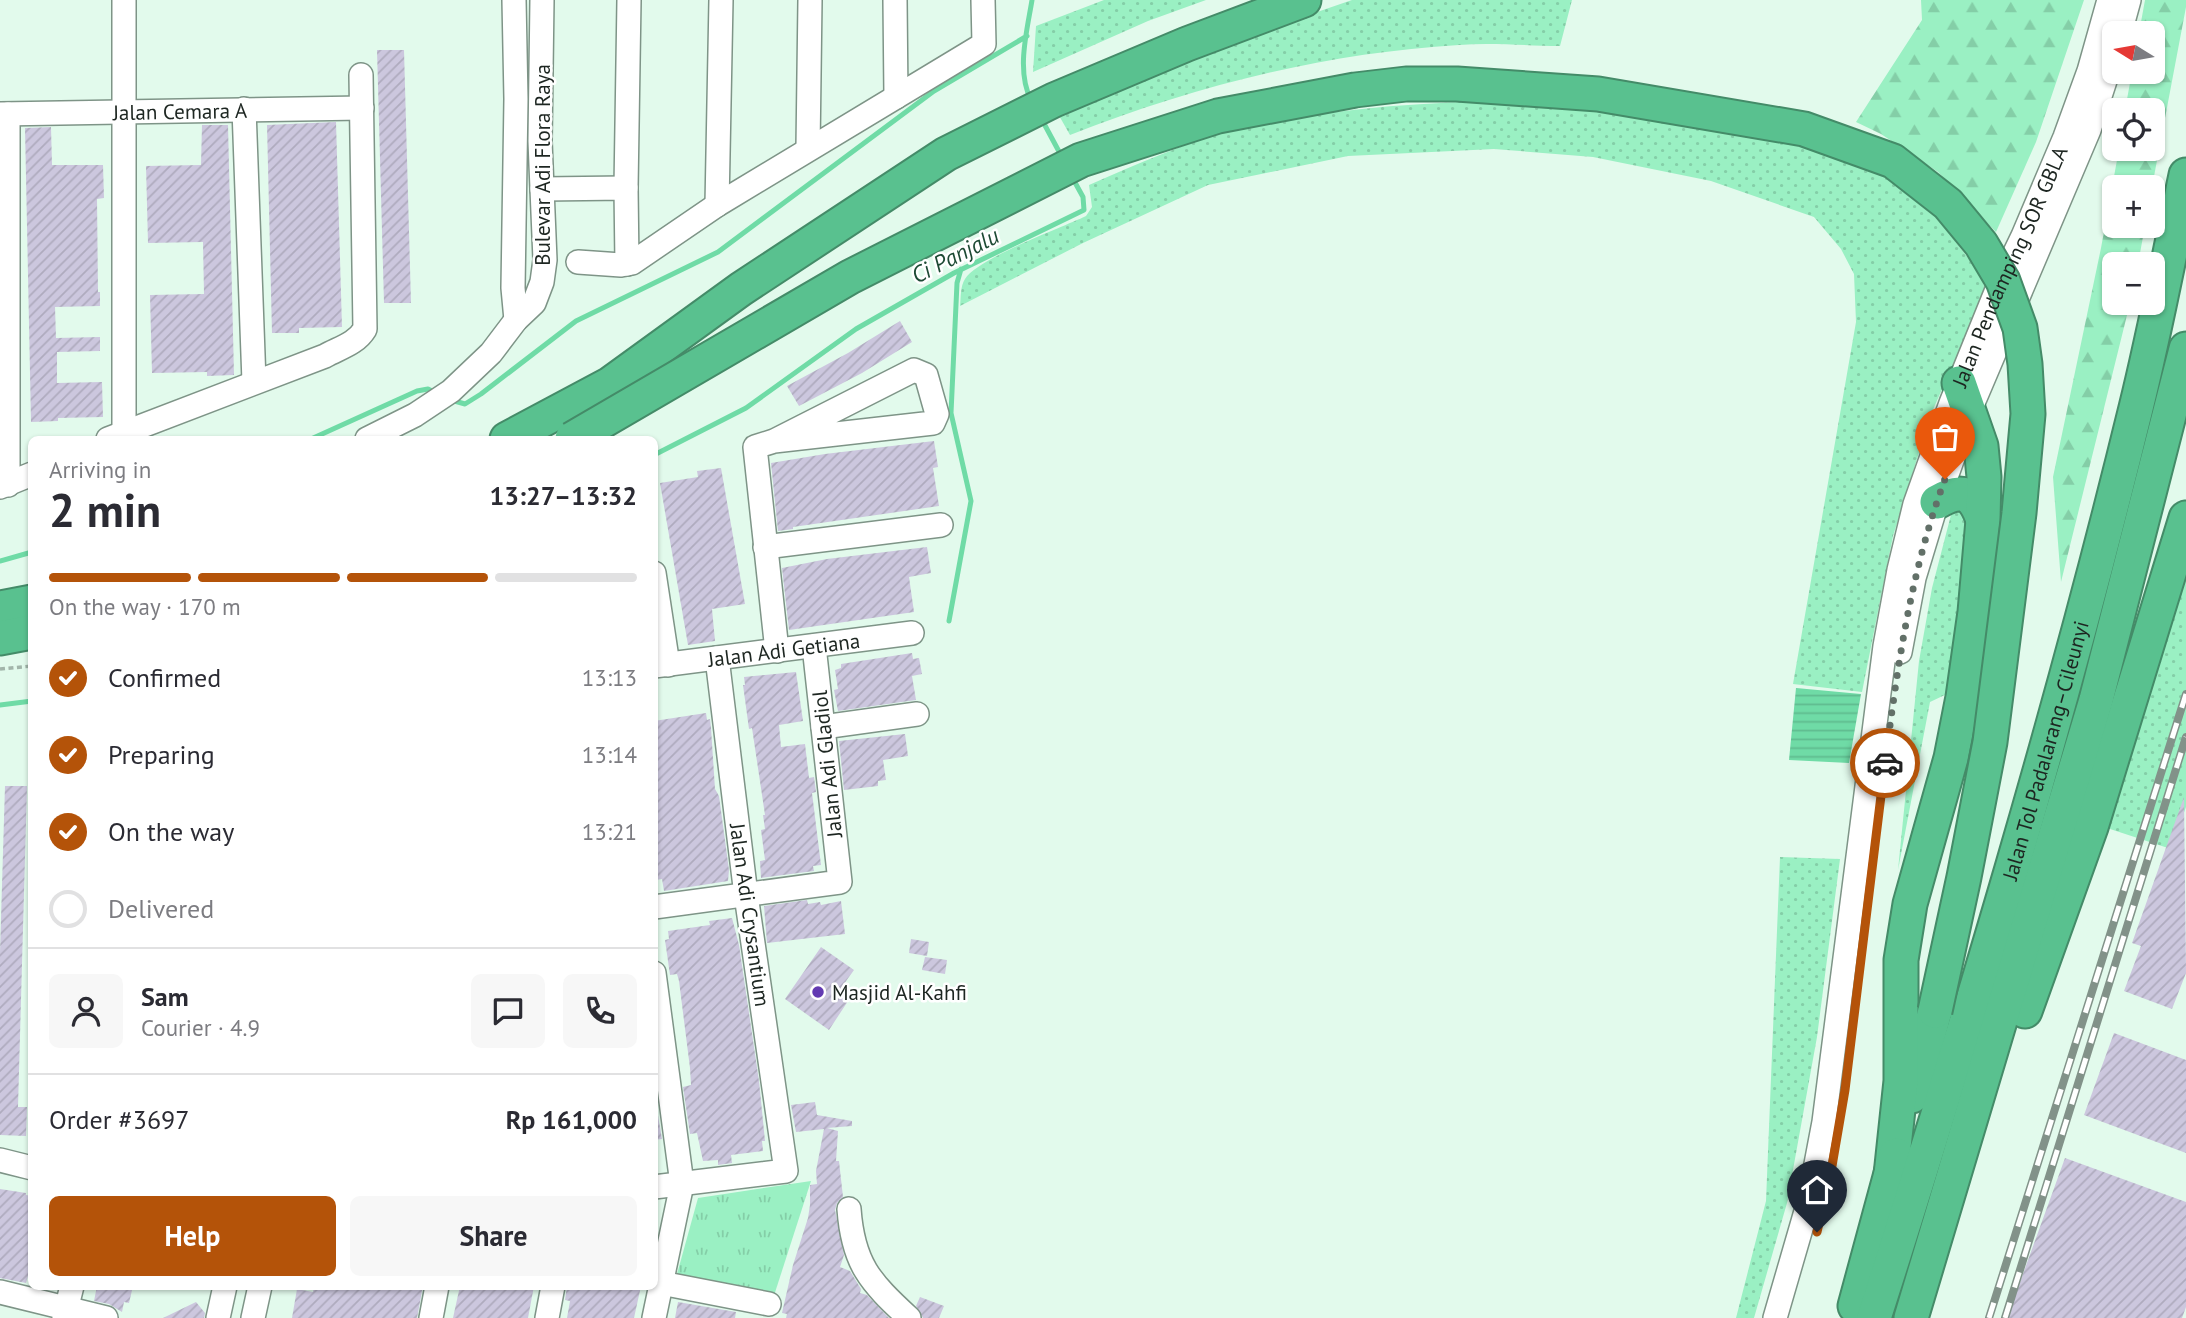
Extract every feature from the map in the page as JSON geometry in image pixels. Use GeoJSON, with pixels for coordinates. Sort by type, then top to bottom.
{"type":"FeatureCollection","features":[{"type":"Feature","properties":{"kind":"highway"},"geometry":{"type":"LineString","coordinates":[[513,436],[610,384],[740,289],[946,154],[1054,100],[1187,44],[1304,0]]}},
{"type":"Feature","properties":{"kind":"highway"},"geometry":{"type":"LineString","coordinates":[[577,436],[850,277],[1081,160],[1218,116],[1355,90],[1406,84],[1508,88],[1598,94],[1804,129],[1893,161],[1948,204],[1981,244],[2003,281],[2020,328],[2028,414],[2019,513],[1990,742],[1964,877],[1935,1011],[1852,1318]]}},
{"type":"Feature","properties":{"kind":"highway","name":"Jalan Tol Padalarang–Cileunyi"},"geometry":{"type":"LineString","coordinates":[[1874,1318],[1979,979],[2082,618],[2137,404],[2186,175]]}},
{"type":"Feature","properties":{"kind":"highway","name":"Jalan Tol Padalarang–Cileunyi"},"geometry":{"type":"LineString","coordinates":[[1913,1318],[2096,700],[2186,349]]}},
{"type":"Feature","properties":{"kind":"highway"},"geometry":{"type":"LineString","coordinates":[[1891,1175],[1901,1081],[1901,960],[1910,904],[1951,758],[1975,612],[1984,477],[1981,446],[1964,396]]}},
{"type":"Feature","properties":{"kind":"highway"},"geometry":{"type":"LineString","coordinates":[[1937,502],[1952,494],[1962,493],[1971,498],[1983,520]]}},
{"type":"Feature","properties":{"kind":"highway"},"geometry":{"type":"LineString","coordinates":[[1913,1318],[2091,827],[2186,518]]}},
{"type":"Feature","properties":{"kind":"highway"},"geometry":{"type":"LineString","coordinates":[[0,608],[28,603]]}},
{"type":"Feature","properties":{"kind":"highway"},"geometry":{"type":"LineString","coordinates":[[0,638],[28,633]]}},
{"type":"Feature","properties":{"kind":"street"},"geometry":{"type":"LineString","coordinates":[[124,0],[125,112],[116,436],[325,356],[357,340],[365,329],[361,75]]}},
{"type":"Feature","properties":{"kind":"street","name":"Bulevar Adi Flora Raya"},"geometry":{"type":"LineString","coordinates":[[514,0],[516,99],[513,288],[516,320]]}},
{"type":"Feature","properties":{"kind":"street","name":"Bulevar Adi Flora Raya"},"geometry":{"type":"LineString","coordinates":[[373,436],[415,415],[443,396],[491,353],[516,320],[534,303],[542,282],[545,260],[542,189],[542,0]]}},
{"type":"Feature","properties":{"kind":"street"},"geometry":{"type":"LineString","coordinates":[[627,264],[629,0]]}},
{"type":"Feature","properties":{"kind":"street"},"geometry":{"type":"LineString","coordinates":[[717,205],[721,0]]}},
{"type":"Feature","properties":{"kind":"street"},"geometry":{"type":"LineString","coordinates":[[808,148],[810,0]]}},
{"type":"Feature","properties":{"kind":"street"},"geometry":{"type":"LineString","coordinates":[[895,0],[896,97]]}},
{"type":"Feature","properties":{"kind":"street"},"geometry":{"type":"LineString","coordinates":[[578,262],[632,263],[808,148],[984,44],[984,0]]}},
{"type":"Feature","properties":{"kind":"street","name":"Jalan Pendamping SOR GBLA"},"geometry":{"type":"LineString","coordinates":[[1775,1318],[1809,1201],[1837,1089],[1900,651],[1914,578],[1996,292],[2065,136],[2089,71],[2109,0]]}},
{"type":"Feature","properties":{"kind":"street"},"geometry":{"type":"LineString","coordinates":[[2123,21],[2129,0]]}},
{"type":"Feature","properties":{"kind":"street","name":"Jalan Pendamping SOR GBLA"},"geometry":{"type":"LineString","coordinates":[[1791,1318],[1824,1206],[1885,646],[1915,504],[2089,130],[2104,84]]}},
{"type":"Feature","properties":{"kind":"street","name":"Jalan Cemara A"},"geometry":{"type":"LineString","coordinates":[[4,114],[362,108]]}},
{"type":"Feature","properties":{"kind":"street"},"geometry":{"type":"LineString","coordinates":[[244,109],[254,382]]}},
{"type":"Feature","properties":{"kind":"street"},"geometry":{"type":"LineString","coordinates":[[4,114],[4,486],[28,476]]}},
{"type":"Feature","properties":{"kind":"street"},"geometry":{"type":"LineString","coordinates":[[542,189],[626,188]]}},
{"type":"Feature","properties":{"kind":"street"},"geometry":{"type":"LineString","coordinates":[[774,441],[933,423],[937,414],[926,375],[914,370],[774,441],[755,447],[777,651]]}},
{"type":"Feature","properties":{"kind":"street"},"geometry":{"type":"LineString","coordinates":[[765,547],[941,525]]}},
{"type":"Feature","properties":{"kind":"street"},"geometry":{"type":"LineString","coordinates":[[658,626],[661,666]]}},
{"type":"Feature","properties":{"kind":"street","name":"Jalan Adi Getiana"},"geometry":{"type":"LineString","coordinates":[[661,666],[912,633]]}},
{"type":"Feature","properties":{"kind":"street","name":"Jalan Adi Gladiol"},"geometry":{"type":"LineString","coordinates":[[746,895],[840,882],[814,646]]}},
{"type":"Feature","properties":{"kind":"street","name":"Jalan Adi Crysantium"},"geometry":{"type":"LineString","coordinates":[[682,1184],[786,1171],[746,895],[717,658]]}},
{"type":"Feature","properties":{"kind":"street"},"geometry":{"type":"LineString","coordinates":[[823,727],[917,714]]}},
{"type":"Feature","properties":{"kind":"street"},"geometry":{"type":"LineString","coordinates":[[658,906],[746,895]]}},
{"type":"Feature","properties":{"kind":"street"},"geometry":{"type":"LineString","coordinates":[[654,1318],[682,1184],[658,1003]]}},
{"type":"Feature","properties":{"kind":"street"},"geometry":{"type":"LineString","coordinates":[[0,1160],[28,1167]]}},
{"type":"Feature","properties":{"kind":"street"},"geometry":{"type":"LineString","coordinates":[[658,1187],[682,1184]]}},
{"type":"Feature","properties":{"kind":"street"},"geometry":{"type":"LineString","coordinates":[[849,1209],[851,1231],[865,1272],[877,1289],[909,1318]]}},
{"type":"Feature","properties":{"kind":"street"},"geometry":{"type":"LineString","coordinates":[[662,1283],[769,1304]]}},
{"type":"Feature","properties":{"kind":"street"},"geometry":{"type":"LineString","coordinates":[[65,1313],[71,1290]]}},
{"type":"Feature","properties":{"kind":"street"},"geometry":{"type":"LineString","coordinates":[[218,1318],[224,1290]]}},
{"type":"Feature","properties":{"kind":"street"},"geometry":{"type":"LineString","coordinates":[[253,1318],[259,1290]]}},
{"type":"Feature","properties":{"kind":"street"},"geometry":{"type":"LineString","coordinates":[[431,1318],[436,1290]]}},
{"type":"Feature","properties":{"kind":"street"},"geometry":{"type":"LineString","coordinates":[[547,1318],[552,1290]]}},
{"type":"Feature","properties":{"kind":"street"},"geometry":{"type":"LineString","coordinates":[[0,1292],[65,1313],[106,1318]]}},
{"type":"Feature","properties":{"kind":"path"},"geometry":{"type":"LineString","coordinates":[[0,669],[28,666]]}},
{"type":"Feature","properties":{"kind":"green space"},"geometry":{"type":"Polygon","coordinates":[[[1104,0],[1206,0],[1148,21],[1033,72],[1036,26],[1104,0]]]}},
{"type":"Feature","properties":{"kind":"green space"},"geometry":{"type":"Polygon","coordinates":[[[1352,0],[1572,0],[1560,46],[1459,45],[1409,49],[1310,64],[1164,101],[1070,135],[1057,112],[1216,47],[1352,0]]]}},
{"type":"Feature","properties":{"kind":"green space"},"geometry":{"type":"Polygon","coordinates":[[[1921,0],[2084,0],[2036,142],[1996,232],[1938,172],[1881,134],[1856,122],[1922,20],[1921,0]]]}},
{"type":"Feature","properties":{"kind":"green space"},"geometry":{"type":"Polygon","coordinates":[[[2145,0],[2186,0],[2165,118],[2165,98],[2127,98],[2130,84],[2165,84],[2165,21],[2141,21],[2145,0]]]}},
{"type":"Feature","properties":{"kind":"green space"},"geometry":{"type":"Polygon","coordinates":[[[1510,100],[1572,102],[1830,151],[1899,182],[1937,218],[1979,272],[1986,291],[1931,414],[1893,536],[1862,692],[1793,684],[1856,322],[1854,274],[1841,249],[1814,217],[1711,181],[1593,157],[1494,149],[1348,156],[1208,185],[1083,243],[960,306],[963,282],[973,271],[1002,253],[1086,216],[1092,207],[1089,185],[1182,146],[1239,129],[1340,111],[1510,100]]]}},
{"type":"Feature","properties":{"kind":"green space"},"geometry":{"type":"Polygon","coordinates":[[[2117,161],[2157,161],[2154,175],[2114,175],[2117,161]]]}},
{"type":"Feature","properties":{"kind":"green space"},"geometry":{"type":"Polygon","coordinates":[[[2103,238],[2143,238],[2140,252],[2102,252],[2102,315],[2127,315],[2061,582],[2053,477],[2103,238]]]}},
{"type":"Feature","properties":{"kind":"green space"},"geometry":{"type":"Polygon","coordinates":[[[1960,508],[1968,514],[1969,536],[1949,693],[1930,702],[1898,870],[1919,661],[1932,588],[1952,511],[1960,508]]]}},
{"type":"Feature","properties":{"kind":"green space"},"geometry":{"type":"Polygon","coordinates":[[[2186,564],[2186,807],[2171,849],[2107,828],[2186,564]]]}},
{"type":"Feature","properties":{"kind":"green space"},"geometry":{"type":"Polygon","coordinates":[[[1780,857],[1840,859],[1817,1037],[1787,1203],[1754,1318],[1736,1318],[1766,1201],[1780,857]]]}},
{"type":"Feature","properties":{"kind":"green space"},"geometry":{"type":"Polygon","coordinates":[[[811,1181],[770,1308],[674,1285],[698,1198],[811,1181]]]}},
{"type":"Feature","properties":{"kind":"shaded area"},"geometry":{"type":"Polygon","coordinates":[[[1796,688],[1861,694],[1849,763],[1789,760],[1796,688]]]}},
{"type":"Feature","properties":{"kind":"building"},"geometry":{"type":"Polygon","coordinates":[[[377,50],[404,50],[411,303],[384,303],[377,50]]]}},
{"type":"Feature","properties":{"kind":"building"},"geometry":{"type":"Polygon","coordinates":[[[336,122],[342,327],[299,328],[299,333],[272,333],[267,125],[336,122]]]}},
{"type":"Feature","properties":{"kind":"building"},"geometry":{"type":"Polygon","coordinates":[[[202,125],[228,125],[234,375],[207,376],[207,372],[152,373],[150,295],[204,294],[203,242],[148,243],[146,166],[201,165],[202,125]]]}},
{"type":"Feature","properties":{"kind":"building"},"geometry":{"type":"Polygon","coordinates":[[[51,127],[52,165],[103,165],[104,198],[97,199],[100,306],[55,307],[56,338],[100,337],[100,351],[57,352],[57,383],[102,382],[103,417],[58,418],[58,421],[31,422],[25,128],[51,127]]]}},
{"type":"Feature","properties":{"kind":"building"},"geometry":{"type":"Polygon","coordinates":[[[900,321],[912,342],[862,373],[799,406],[787,386],[900,321]]]}},
{"type":"Feature","properties":{"kind":"building"},"geometry":{"type":"Polygon","coordinates":[[[934,441],[938,467],[933,468],[939,506],[778,531],[771,463],[934,441]]]}},
{"type":"Feature","properties":{"kind":"building"},"geometry":{"type":"Polygon","coordinates":[[[721,468],[745,604],[712,609],[715,641],[688,645],[660,483],[698,477],[697,471],[721,468]]]}},
{"type":"Feature","properties":{"kind":"building"},"geometry":{"type":"Polygon","coordinates":[[[927,547],[931,573],[909,577],[914,612],[789,630],[782,568],[827,559],[927,547]]]}},
{"type":"Feature","properties":{"kind":"building"},"geometry":{"type":"Polygon","coordinates":[[[912,653],[913,659],[919,658],[922,674],[912,676],[916,700],[838,711],[834,690],[838,689],[835,670],[841,668],[841,664],[912,653]]]}},
{"type":"Feature","properties":{"kind":"building"},"geometry":{"type":"Polygon","coordinates":[[[796,672],[803,721],[779,725],[781,747],[805,744],[809,778],[814,777],[816,792],[812,793],[821,865],[813,866],[814,871],[761,878],[760,861],[765,860],[761,830],[765,829],[765,815],[752,728],[749,729],[744,677],[796,672]]]}},
{"type":"Feature","properties":{"kind":"building"},"geometry":{"type":"Polygon","coordinates":[[[706,713],[707,720],[710,719],[715,789],[719,796],[729,870],[728,881],[664,891],[662,879],[658,880],[658,720],[706,713]]]}},
{"type":"Feature","properties":{"kind":"building"},"geometry":{"type":"Polygon","coordinates":[[[905,734],[908,756],[883,760],[886,780],[878,781],[878,786],[844,790],[839,741],[905,734]]]}},
{"type":"Feature","properties":{"kind":"building"},"geometry":{"type":"Polygon","coordinates":[[[5,786],[27,786],[18,1107],[27,1107],[26,1136],[0,1135],[0,952],[5,786]]]}},
{"type":"Feature","properties":{"kind":"building"},"geometry":{"type":"Polygon","coordinates":[[[2184,797],[2186,973],[2172,1009],[2124,991],[2141,946],[2132,943],[2184,797]]]}},
{"type":"Feature","properties":{"kind":"building"},"geometry":{"type":"Polygon","coordinates":[[[807,900],[808,904],[820,902],[821,905],[841,901],[845,934],[767,943],[764,906],[807,900]]]}},
{"type":"Feature","properties":{"kind":"building"},"geometry":{"type":"Polygon","coordinates":[[[732,918],[739,945],[765,1141],[762,1141],[763,1151],[731,1155],[732,1163],[718,1165],[718,1160],[703,1161],[697,1133],[690,1134],[683,1087],[691,1085],[690,1068],[679,981],[677,974],[670,975],[665,940],[669,939],[668,931],[710,925],[709,921],[732,918]]]}},
{"type":"Feature","properties":{"kind":"building"},"geometry":{"type":"Polygon","coordinates":[[[911,939],[929,942],[927,956],[909,953],[911,939]]]}},
{"type":"Feature","properties":{"kind":"building","name":"Masjid Al-Kahfi"},"geometry":{"type":"Polygon","coordinates":[[[821,947],[854,970],[841,988],[852,995],[829,1030],[785,999],[821,947]]]}},
{"type":"Feature","properties":{"kind":"building"},"geometry":{"type":"Polygon","coordinates":[[[925,957],[947,960],[945,974],[922,970],[925,957]]]}},
{"type":"Feature","properties":{"kind":"building"},"geometry":{"type":"Polygon","coordinates":[[[2114,1033],[2186,1060],[2186,1153],[2084,1115],[2114,1033]]]}},
{"type":"Feature","properties":{"kind":"building"},"geometry":{"type":"Polygon","coordinates":[[[815,1102],[817,1115],[852,1121],[852,1126],[827,1128],[838,1131],[836,1161],[839,1161],[843,1197],[835,1210],[844,1255],[840,1267],[850,1271],[861,1289],[860,1293],[867,1295],[889,1318],[786,1318],[787,1314],[782,1313],[808,1218],[810,1185],[817,1184],[816,1171],[824,1129],[796,1132],[791,1105],[815,1102]]]}},
{"type":"Feature","properties":{"kind":"building"},"geometry":{"type":"Polygon","coordinates":[[[658,1116],[662,1139],[658,1140],[658,1116]]]}},
{"type":"Feature","properties":{"kind":"building"},"geometry":{"type":"Polygon","coordinates":[[[2065,1158],[2186,1202],[2186,1307],[2182,1318],[2007,1318],[2065,1158]]]}},
{"type":"Feature","properties":{"kind":"building"},"geometry":{"type":"Polygon","coordinates":[[[0,1189],[28,1195],[28,1276],[26,1283],[0,1278],[0,1189]]]}},
{"type":"Feature","properties":{"kind":"building"},"geometry":{"type":"Polygon","coordinates":[[[96,1290],[132,1290],[129,1303],[124,1302],[122,1312],[109,1304],[94,1301],[96,1290]]]}},
{"type":"Feature","properties":{"kind":"building"},"geometry":{"type":"Polygon","coordinates":[[[297,1290],[422,1290],[417,1318],[292,1318],[297,1290]]]}},
{"type":"Feature","properties":{"kind":"building"},"geometry":{"type":"Polygon","coordinates":[[[459,1290],[533,1290],[528,1318],[453,1318],[459,1290]]]}},
{"type":"Feature","properties":{"kind":"building"},"geometry":{"type":"Polygon","coordinates":[[[566,1290],[640,1290],[634,1318],[567,1318],[570,1301],[565,1300],[566,1290]]]}},
{"type":"Feature","properties":{"kind":"building"},"geometry":{"type":"Polygon","coordinates":[[[920,1297],[944,1306],[939,1318],[923,1318],[916,1306],[920,1297]]]}},
{"type":"Feature","properties":{"kind":"building"},"geometry":{"type":"Polygon","coordinates":[[[196,1302],[205,1313],[204,1318],[163,1318],[196,1302]]]}},
{"type":"Feature","properties":{"kind":"building"},"geometry":{"type":"Polygon","coordinates":[[[678,1302],[736,1312],[735,1318],[675,1318],[678,1302]]]}},
{"type":"Feature","properties":{"kind":"waterway","name":"Ci Panjalu"},"geometry":{"type":"LineString","coordinates":[[1031,100],[1023,64],[1032,0]]}},
{"type":"Feature","properties":{"kind":"waterway"},"geometry":{"type":"LineString","coordinates":[[451,400],[465,404],[576,321],[718,252],[934,91],[1027,36]]}},
{"type":"Feature","properties":{"kind":"waterway","name":"Ci Panjalu"},"geometry":{"type":"LineString","coordinates":[[1041,118],[1063,159]]}},
{"type":"Feature","properties":{"kind":"waterway","name":"Ci Panjalu"},"geometry":{"type":"LineString","coordinates":[[658,453],[746,408],[856,329],[954,273],[1084,210],[1083,197],[1072,177]]}},
{"type":"Feature","properties":{"kind":"waterway"},"geometry":{"type":"LineString","coordinates":[[949,621],[971,501],[951,413],[957,283],[961,269]]}},
{"type":"Feature","properties":{"kind":"waterway"},"geometry":{"type":"LineString","coordinates":[[318,436],[417,391],[428,389],[436,393]]}},
{"type":"Feature","properties":{"kind":"waterway"},"geometry":{"type":"LineString","coordinates":[[0,561],[28,553]]}},
{"type":"Feature","properties":{"kind":"waterway","name":"Ci Panjalu"},"geometry":{"type":"LineString","coordinates":[[0,705],[28,702]]}},
{"type":"Feature","properties":{"kind":"railway"},"geometry":{"type":"LineString","coordinates":[[1989,1318],[2186,694]]}},
{"type":"Feature","properties":{"kind":"railway"},"geometry":{"type":"LineString","coordinates":[[2005,1318],[2186,737]]}},
{"type":"Feature","properties":{"kind":"way so far"},"geometry":{"type":"LineString","coordinates":[[1885,763],[1900,651],[1914,578],[1945,479]]}},
{"type":"Feature","properties":{"kind":"place","name":"Masjid Al-Kahfi"},"geometry":{"type":"Point","coordinates":[818,992]}},
{"type":"Feature","properties":{"kind":"route"},"geometry":{"type":"LineString","coordinates":[[1817,1232],[1845,1090],[1885,763]]}}]}
